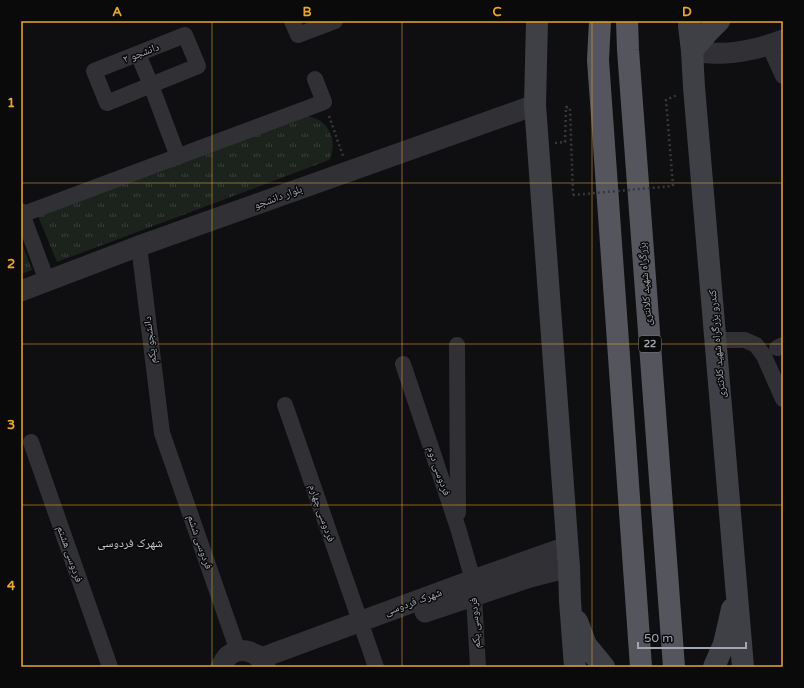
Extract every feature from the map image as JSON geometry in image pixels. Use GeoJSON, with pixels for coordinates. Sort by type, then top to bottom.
{"type":"FeatureCollection","features":[{"type":"Feature","properties":{"kind":"highway"},"geometry":{"type":"LineString","coordinates":[[600,21],[598,60],[641,667]]}},
{"type":"Feature","properties":{"kind":"highway","name":"بزرگراه شهید کلانتری"},"geometry":{"type":"LineString","coordinates":[[627,21],[674,667]]}},
{"type":"Feature","properties":{"kind":"main road"},"geometry":{"type":"LineString","coordinates":[[537,21],[535,105],[539,144],[575,667]]}},
{"type":"Feature","properties":{"kind":"main road","name":"کندرو بزرگراه شهید کلانتری"},"geometry":{"type":"LineString","coordinates":[[690,21],[689,26],[694,88],[744,667]]}},
{"type":"Feature","properties":{"kind":"main road"},"geometry":{"type":"LineString","coordinates":[[692,51],[719,21]]}},
{"type":"Feature","properties":{"kind":"main road"},"geometry":{"type":"LineString","coordinates":[[714,667],[724,644],[736,585]]}},
{"type":"Feature","properties":{"kind":"main road"},"geometry":{"type":"LineString","coordinates":[[570,601],[586,645],[604,667]]}},
{"type":"Feature","properties":{"kind":"street"},"geometry":{"type":"LineString","coordinates":[[292,21],[298,36],[335,21]]}},
{"type":"Feature","properties":{"kind":"street","name":"۲ دانشجو"},"geometry":{"type":"LineString","coordinates":[[185,35],[198,66],[151,85],[107,103],[94,71],[185,35]]}},
{"type":"Feature","properties":{"kind":"street"},"geometry":{"type":"LineString","coordinates":[[692,51],[712,54],[734,52],[776,43],[783,76]]}},
{"type":"Feature","properties":{"kind":"street"},"geometry":{"type":"LineString","coordinates":[[138,54],[178,157]]}},
{"type":"Feature","properties":{"kind":"street"},"geometry":{"type":"LineString","coordinates":[[47,281],[21,214],[324,102],[315,79]]}},
{"type":"Feature","properties":{"kind":"street","name":"بلوار دانشجو"},"geometry":{"type":"LineString","coordinates":[[21,291],[139,246],[535,105]]}},
{"type":"Feature","properties":{"kind":"street","name":"دانشجو یکم"},"geometry":{"type":"LineString","coordinates":[[139,246],[162,433]]}},
{"type":"Feature","properties":{"kind":"street"},"geometry":{"type":"LineString","coordinates":[[716,340],[745,340],[756,345],[764,356],[783,399]]}},
{"type":"Feature","properties":{"kind":"street"},"geometry":{"type":"LineString","coordinates":[[457,345],[458,528]]}},
{"type":"Feature","properties":{"kind":"street","name":"فردوسی دوم"},"geometry":{"type":"LineString","coordinates":[[403,364],[458,528],[473,588]]}},
{"type":"Feature","properties":{"kind":"street","name":"فردوسی چهارم"},"geometry":{"type":"LineString","coordinates":[[285,405],[376,667]]}},
{"type":"Feature","properties":{"kind":"street","name":"فردوسی ششم"},"geometry":{"type":"LineString","coordinates":[[162,433],[238,651]]}},
{"type":"Feature","properties":{"kind":"street","name":"فردوسی هشتم"},"geometry":{"type":"LineString","coordinates":[[30,442],[110,667]]}},
{"type":"Feature","properties":{"kind":"street","name":"شهرک فردوسی"},"geometry":{"type":"LineString","coordinates":[[265,664],[362,626],[568,557]]}},
{"type":"Feature","properties":{"kind":"street","name":"فردوسی یکم"},"geometry":{"type":"LineString","coordinates":[[473,588],[478,667]]}},
{"type":"Feature","properties":{"kind":"street"},"geometry":{"type":"LineString","coordinates":[[221,667],[227,657],[232,653],[244,650],[256,654],[265,664]]}},
{"type":"Feature","properties":{"kind":"path"},"geometry":{"type":"LineString","coordinates":[[539,144],[565,142],[566,107],[570,108],[573,195],[673,186],[666,100],[694,88]]}},
{"type":"Feature","properties":{"kind":"path"},"geometry":{"type":"LineString","coordinates":[[324,102],[349,172]]}},
{"type":"Feature","properties":{"kind":"green space"},"geometry":{"type":"Polygon","coordinates":[[[308,116],[317,119],[325,125],[332,137],[333,146],[329,160],[57,262],[38,216],[308,116]]]}},
{"type":"Feature","properties":{"kind":"green space"},"geometry":{"type":"Polygon","coordinates":[[[21,241],[32,270],[21,274],[21,241]]]}},
{"type":"Feature","properties":{"kind":"district","name":"شهرک فردوسی"},"geometry":{"type":"Point","coordinates":[130,543]}}]}
